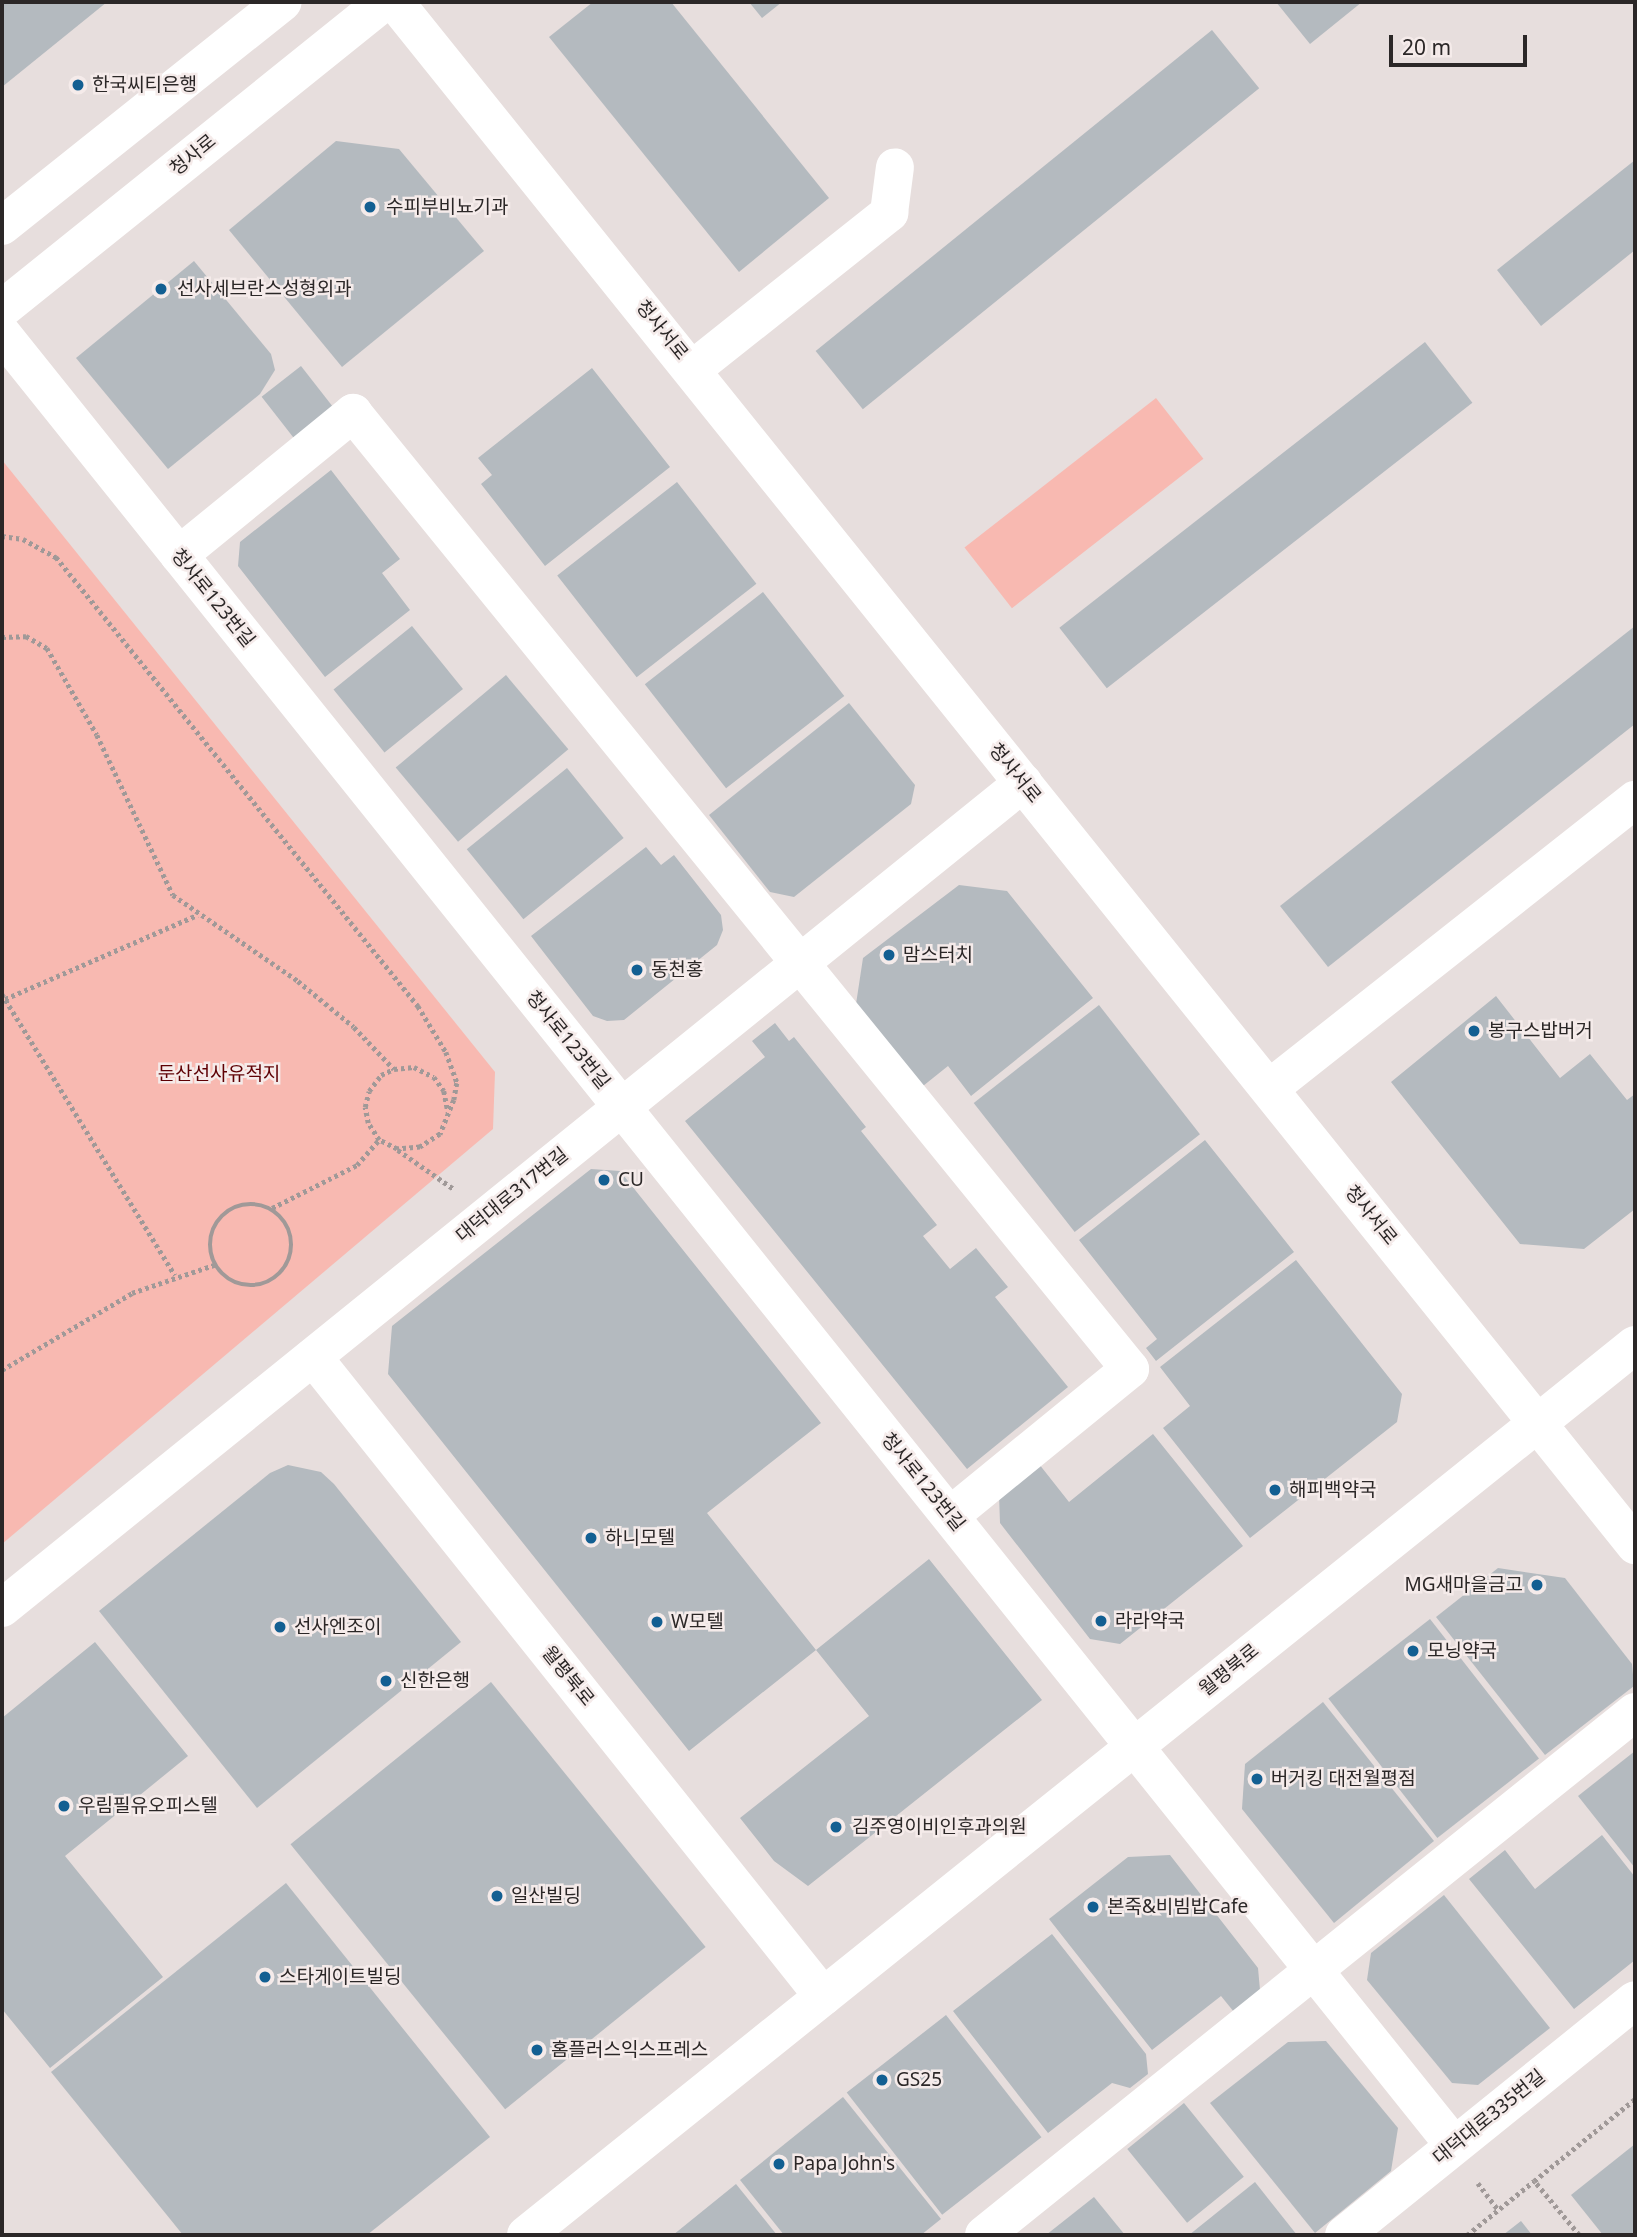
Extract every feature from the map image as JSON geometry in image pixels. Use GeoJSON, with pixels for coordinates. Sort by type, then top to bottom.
{"type":"FeatureCollection","features":[{"type":"Feature","properties":{"kind":"street"},"geometry":{"type":"LineString","coordinates":[[2,226],[283,2]]}},
{"type":"Feature","properties":{"kind":"street","name":"청사로"},"geometry":{"type":"LineString","coordinates":[[2,309],[384,2]]}},
{"type":"Feature","properties":{"kind":"street","name":"청사서로"},"geometry":{"type":"LineString","coordinates":[[395,2],[693,369],[1635,1545]]}},
{"type":"Feature","properties":{"kind":"street"},"geometry":{"type":"LineString","coordinates":[[693,369],[890,213],[895,167]]}},
{"type":"Feature","properties":{"kind":"street","name":"청사로123번길"},"geometry":{"type":"LineString","coordinates":[[2,334],[1454,2146]]}},
{"type":"Feature","properties":{"kind":"street"},"geometry":{"type":"LineString","coordinates":[[179,555],[353,413],[1130,1370],[950,1516]]}},
{"type":"Feature","properties":{"kind":"street","name":"대덕대로317번길"},"geometry":{"type":"LineString","coordinates":[[2,1608],[1023,783]]}},
{"type":"Feature","properties":{"kind":"street"},"geometry":{"type":"LineString","coordinates":[[1270,1088],[1627,813]]}},
{"type":"Feature","properties":{"kind":"street","name":"월평북로"},"geometry":{"type":"LineString","coordinates":[[538,2232],[823,1996],[1635,1345]]}},
{"type":"Feature","properties":{"kind":"street","name":"월평북로"},"geometry":{"type":"LineString","coordinates":[[313,1357],[823,1996]]}},
{"type":"Feature","properties":{"kind":"street"},"geometry":{"type":"LineString","coordinates":[[984,2235],[1635,1712]]}},
{"type":"Feature","properties":{"kind":"street","name":"대덕대로335번길"},"geometry":{"type":"LineString","coordinates":[[1344,2235],[1635,2000]]}},
{"type":"Feature","properties":{"kind":"path"},"geometry":{"type":"LineString","coordinates":[[2,537],[23,539],[56,557],[418,1006],[446,1052],[457,1083],[440,1133],[421,1147],[397,1149]]}},
{"type":"Feature","properties":{"kind":"path"},"geometry":{"type":"LineString","coordinates":[[2,637],[26,636],[47,648],[97,735],[173,895],[197,915],[298,981],[354,1027],[394,1069]]}},
{"type":"Feature","properties":{"kind":"path"},"geometry":{"type":"LineString","coordinates":[[175,1275],[3,997],[197,915]]}},
{"type":"Feature","properties":{"kind":"path"},"geometry":{"type":"LineString","coordinates":[[448,1112],[444,1091],[434,1077],[414,1068],[394,1069],[381,1075],[369,1091],[365,1107],[368,1124],[379,1140],[397,1149],[460,1194]]}},
{"type":"Feature","properties":{"kind":"path"},"geometry":{"type":"LineString","coordinates":[[272,1208],[357,1165],[379,1140]]}},
{"type":"Feature","properties":{"kind":"path"},"geometry":{"type":"LineString","coordinates":[[251,1203],[272,1208],[285,1220],[294,1241],[288,1266],[269,1283],[245,1286],[230,1281],[214,1265],[209,1247],[213,1228],[226,1211],[251,1203]]}},
{"type":"Feature","properties":{"kind":"path"},"geometry":{"type":"LineString","coordinates":[[2,1370],[132,1293],[175,1275],[214,1265]]}},
{"type":"Feature","properties":{"kind":"path"},"geometry":{"type":"LineString","coordinates":[[1467,2235],[1635,2099]]}},
{"type":"Feature","properties":{"kind":"path"},"geometry":{"type":"LineString","coordinates":[[1534,2181],[1579,2235]]}},
{"type":"Feature","properties":{"kind":"path"},"geometry":{"type":"LineString","coordinates":[[1478,2183],[1499,2210]]}},
{"type":"Feature","properties":{"kind":"green space"},"geometry":{"type":"Polygon","coordinates":[[[1156,398],[1203,459],[1012,608],[965,548],[1156,398]]]}},
{"type":"Feature","properties":{"kind":"green space","name":"둔산선사유적지"},"geometry":{"type":"Polygon","coordinates":[[[2,460],[495,1072],[493,1129],[2,1544],[2,460]]]}},
{"type":"Feature","properties":{"kind":"building"},"geometry":{"type":"Polygon","coordinates":[[[2,2],[107,2],[2,87],[2,2]]]}},
{"type":"Feature","properties":{"kind":"building"},"geometry":{"type":"Polygon","coordinates":[[[593,2],[671,2],[829,198],[739,272],[549,37],[593,2]]]}},
{"type":"Feature","properties":{"kind":"building"},"geometry":{"type":"Polygon","coordinates":[[[749,2],[782,2],[762,18],[749,2]]]}},
{"type":"Feature","properties":{"kind":"building"},"geometry":{"type":"Polygon","coordinates":[[[1276,2],[1362,2],[1310,44],[1276,2]]]}},
{"type":"Feature","properties":{"kind":"building"},"geometry":{"type":"Polygon","coordinates":[[[1212,30],[1259,88],[863,409],[816,351],[1212,30]]]}},
{"type":"Feature","properties":{"kind":"building"},"geometry":{"type":"Polygon","coordinates":[[[336,141],[399,149],[484,251],[342,367],[229,230],[336,141]]]}},
{"type":"Feature","properties":{"kind":"building"},"geometry":{"type":"Polygon","coordinates":[[[1635,160],[1635,250],[1541,326],[1497,270],[1635,160]]]}},
{"type":"Feature","properties":{"kind":"building"},"geometry":{"type":"Polygon","coordinates":[[[194,261],[271,354],[275,370],[260,394],[168,469],[76,358],[194,261]]]}},
{"type":"Feature","properties":{"kind":"building"},"geometry":{"type":"Polygon","coordinates":[[[1425,342],[1472,403],[1107,688],[1059,628],[1425,342]]]}},
{"type":"Feature","properties":{"kind":"building"},"geometry":{"type":"Polygon","coordinates":[[[301,366],[333,407],[294,438],[262,397],[301,366]]]}},
{"type":"Feature","properties":{"kind":"building"},"geometry":{"type":"Polygon","coordinates":[[[592,368],[670,467],[545,566],[481,484],[492,475],[478,458],[592,368]]]}},
{"type":"Feature","properties":{"kind":"building"},"geometry":{"type":"Polygon","coordinates":[[[331,470],[400,559],[382,573],[410,610],[325,677],[238,566],[240,542],[331,470]]]}},
{"type":"Feature","properties":{"kind":"building"},"geometry":{"type":"Polygon","coordinates":[[[677,482],[756,584],[637,677],[557,576],[677,482]]]}},
{"type":"Feature","properties":{"kind":"building"},"geometry":{"type":"Polygon","coordinates":[[[763,592],[844,696],[726,788],[645,684],[763,592]]]}},
{"type":"Feature","properties":{"kind":"building"},"geometry":{"type":"Polygon","coordinates":[[[412,626],[463,689],[384,753],[334,690],[412,626]]]}},
{"type":"Feature","properties":{"kind":"building"},"geometry":{"type":"Polygon","coordinates":[[[1635,626],[1635,724],[1328,967],[1280,906],[1635,626]]]}},
{"type":"Feature","properties":{"kind":"building"},"geometry":{"type":"Polygon","coordinates":[[[506,675],[568,749],[458,842],[396,768],[506,675]]]}},
{"type":"Feature","properties":{"kind":"building"},"geometry":{"type":"Polygon","coordinates":[[[849,703],[915,785],[911,804],[794,897],[770,892],[709,815],[849,703]]]}},
{"type":"Feature","properties":{"kind":"building"},"geometry":{"type":"Polygon","coordinates":[[[567,768],[624,838],[523,919],[467,849],[567,768]]]}},
{"type":"Feature","properties":{"kind":"building"},"geometry":{"type":"Polygon","coordinates":[[[646,847],[661,865],[674,855],[721,915],[723,930],[717,945],[624,1020],[607,1021],[593,1016],[531,936],[646,847]]]}},
{"type":"Feature","properties":{"kind":"building"},"geometry":{"type":"Polygon","coordinates":[[[959,885],[1007,891],[1093,998],[971,1096],[948,1066],[923,1086],[856,1004],[863,958],[959,885]]]}},
{"type":"Feature","properties":{"kind":"building"},"geometry":{"type":"Polygon","coordinates":[[[1496,996],[1560,1078],[1590,1054],[1627,1100],[1635,1094],[1635,1209],[1584,1249],[1520,1244],[1391,1082],[1496,996]]]}},
{"type":"Feature","properties":{"kind":"building"},"geometry":{"type":"Polygon","coordinates":[[[1099,1005],[1200,1134],[1075,1232],[974,1103],[1099,1005]]]}},
{"type":"Feature","properties":{"kind":"building"},"geometry":{"type":"Polygon","coordinates":[[[775,1023],[789,1041],[794,1037],[866,1127],[861,1131],[937,1225],[923,1236],[950,1269],[976,1248],[1008,1287],[995,1297],[1068,1387],[967,1469],[685,1121],[765,1057],[752,1041],[775,1023]]]}},
{"type":"Feature","properties":{"kind":"building"},"geometry":{"type":"Polygon","coordinates":[[[1205,1140],[1294,1252],[1156,1361],[1146,1348],[1157,1339],[1079,1240],[1205,1140]]]}},
{"type":"Feature","properties":{"kind":"building"},"geometry":{"type":"Polygon","coordinates":[[[591,1169],[620,1171],[821,1423],[707,1513],[816,1650],[689,1751],[388,1374],[392,1326],[591,1169]]]}},
{"type":"Feature","properties":{"kind":"building"},"geometry":{"type":"Polygon","coordinates":[[[1296,1260],[1402,1394],[1397,1422],[1250,1538],[1163,1428],[1190,1406],[1160,1367],[1296,1260]]]}},
{"type":"Feature","properties":{"kind":"building"},"geometry":{"type":"Polygon","coordinates":[[[1153,1434],[1243,1546],[1120,1644],[1090,1639],[1000,1523],[999,1495],[1039,1464],[1069,1502],[1153,1434]]]}},
{"type":"Feature","properties":{"kind":"building","name":"선사엔조이"},"geometry":{"type":"Polygon","coordinates":[[[288,1465],[321,1472],[334,1484],[461,1642],[257,1808],[99,1611],[270,1473],[288,1465]]]}},
{"type":"Feature","properties":{"kind":"building"},"geometry":{"type":"Polygon","coordinates":[[[929,1559],[1042,1700],[808,1886],[774,1861],[740,1818],[869,1716],[816,1650],[929,1559]]]}},
{"type":"Feature","properties":{"kind":"building"},"geometry":{"type":"Polygon","coordinates":[[[1498,1568],[1565,1578],[1632,1664],[1634,1686],[1545,1755],[1436,1617],[1498,1568]]]}},
{"type":"Feature","properties":{"kind":"building"},"geometry":{"type":"Polygon","coordinates":[[[1430,1619],[1539,1758],[1437,1838],[1328,1698],[1430,1619]]]}},
{"type":"Feature","properties":{"kind":"building","name":"우림필유오피스텔"},"geometry":{"type":"Polygon","coordinates":[[[95,1642],[188,1756],[65,1856],[163,1977],[50,2068],[2,2009],[2,1718],[95,1642]]]}},
{"type":"Feature","properties":{"kind":"building","name":"일산빌딩"},"geometry":{"type":"Polygon","coordinates":[[[491,1682],[706,1947],[505,2109],[290,1844],[491,1682]]]}},
{"type":"Feature","properties":{"kind":"building"},"geometry":{"type":"Polygon","coordinates":[[[1323,1702],[1434,1841],[1334,1923],[1242,1809],[1245,1764],[1323,1702]]]}},
{"type":"Feature","properties":{"kind":"building"},"geometry":{"type":"Polygon","coordinates":[[[1635,1751],[1635,1868],[1578,1796],[1635,1751]]]}},
{"type":"Feature","properties":{"kind":"building"},"geometry":{"type":"Polygon","coordinates":[[[1602,1835],[1635,1877],[1635,1960],[1574,2009],[1469,1879],[1505,1850],[1535,1889],[1602,1835]]]}},
{"type":"Feature","properties":{"kind":"building"},"geometry":{"type":"Polygon","coordinates":[[[1170,1855],[1258,1968],[1260,1990],[1234,2012],[1221,1996],[1152,2050],[1049,1919],[1128,1857],[1170,1855]]]}},
{"type":"Feature","properties":{"kind":"building","name":"스타게이트빌딩"},"geometry":{"type":"Polygon","coordinates":[[[286,1883],[490,2137],[367,2235],[183,2235],[51,2072],[286,1883]]]}},
{"type":"Feature","properties":{"kind":"building"},"geometry":{"type":"Polygon","coordinates":[[[1444,1895],[1550,2028],[1478,2085],[1452,2083],[1367,1980],[1371,1953],[1444,1895]]]}},
{"type":"Feature","properties":{"kind":"building"},"geometry":{"type":"Polygon","coordinates":[[[1052,1934],[1146,2054],[1148,2074],[1130,2088],[1112,2083],[1048,2133],[953,2011],[1052,1934]]]}},
{"type":"Feature","properties":{"kind":"building"},"geometry":{"type":"Polygon","coordinates":[[[946,2015],[1041,2137],[942,2215],[847,2093],[946,2015]]]}},
{"type":"Feature","properties":{"kind":"building"},"geometry":{"type":"Polygon","coordinates":[[[1326,2041],[1398,2128],[1391,2171],[1315,2233],[1210,2103],[1288,2042],[1326,2041]]]}},
{"type":"Feature","properties":{"kind":"building"},"geometry":{"type":"Polygon","coordinates":[[[843,2097],[941,2219],[921,2235],[784,2235],[740,2180],[843,2097]]]}},
{"type":"Feature","properties":{"kind":"building"},"geometry":{"type":"Polygon","coordinates":[[[1184,2103],[1244,2177],[1187,2223],[1127,2149],[1184,2103]]]}},
{"type":"Feature","properties":{"kind":"building"},"geometry":{"type":"Polygon","coordinates":[[[1635,2144],[1635,2235],[1603,2235],[1571,2195],[1635,2144]]]}},
{"type":"Feature","properties":{"kind":"building"},"geometry":{"type":"Polygon","coordinates":[[[1255,2182],[1297,2235],[1189,2235],[1255,2182]]]}},
{"type":"Feature","properties":{"kind":"building"},"geometry":{"type":"Polygon","coordinates":[[[736,2184],[777,2235],[673,2235],[736,2184]]]}},
{"type":"Feature","properties":{"kind":"building"},"geometry":{"type":"Polygon","coordinates":[[[1094,2197],[1125,2235],[1046,2235],[1094,2197]]]}},
{"type":"Feature","properties":{"kind":"building"},"geometry":{"type":"Polygon","coordinates":[[[1521,2221],[1532,2235],[1503,2235],[1521,2221]]]}},
{"type":"Feature","properties":{"kind":"place","name":"한국씨티은행"},"geometry":{"type":"Point","coordinates":[78,85]}},
{"type":"Feature","properties":{"kind":"place","name":"수피부비뇨기과"},"geometry":{"type":"Point","coordinates":[370,207]}},
{"type":"Feature","properties":{"kind":"place","name":"선사세브란스성형외과"},"geometry":{"type":"Point","coordinates":[161,289]}},
{"type":"Feature","properties":{"kind":"place","name":"맘스터치"},"geometry":{"type":"Point","coordinates":[889,955]}},
{"type":"Feature","properties":{"kind":"place","name":"동천홍"},"geometry":{"type":"Point","coordinates":[637,970]}},
{"type":"Feature","properties":{"kind":"place","name":"봉구스밥버거"},"geometry":{"type":"Point","coordinates":[1474,1031]}},
{"type":"Feature","properties":{"kind":"place","name":"CU"},"geometry":{"type":"Point","coordinates":[604,1180]}},
{"type":"Feature","properties":{"kind":"place","name":"해피백약국"},"geometry":{"type":"Point","coordinates":[1275,1490]}},
{"type":"Feature","properties":{"kind":"place","name":"하니모텔"},"geometry":{"type":"Point","coordinates":[591,1538]}},
{"type":"Feature","properties":{"kind":"place","name":"MG새마을금고"},"geometry":{"type":"Point","coordinates":[1537,1585]}},
{"type":"Feature","properties":{"kind":"place","name":"라라약국"},"geometry":{"type":"Point","coordinates":[1101,1621]}},
{"type":"Feature","properties":{"kind":"place","name":"W모텔"},"geometry":{"type":"Point","coordinates":[657,1622]}},
{"type":"Feature","properties":{"kind":"place","name":"선사엔조이"},"geometry":{"type":"Point","coordinates":[280,1627]}},
{"type":"Feature","properties":{"kind":"place","name":"모닝약국"},"geometry":{"type":"Point","coordinates":[1413,1651]}},
{"type":"Feature","properties":{"kind":"place","name":"신한은행"},"geometry":{"type":"Point","coordinates":[386,1681]}},
{"type":"Feature","properties":{"kind":"place","name":"버거킹 대전월평점"},"geometry":{"type":"Point","coordinates":[1257,1779]}},
{"type":"Feature","properties":{"kind":"place","name":"우림필유오피스텔"},"geometry":{"type":"Point","coordinates":[64,1806]}},
{"type":"Feature","properties":{"kind":"place","name":"김주영이비인후과의원"},"geometry":{"type":"Point","coordinates":[836,1827]}},
{"type":"Feature","properties":{"kind":"place","name":"일산빌딩"},"geometry":{"type":"Point","coordinates":[497,1896]}},
{"type":"Feature","properties":{"kind":"place","name":"본죽&비빔밥Cafe"},"geometry":{"type":"Point","coordinates":[1093,1907]}},
{"type":"Feature","properties":{"kind":"place","name":"스타게이트빌딩"},"geometry":{"type":"Point","coordinates":[265,1977]}},
{"type":"Feature","properties":{"kind":"place","name":"홈플러스익스프레스"},"geometry":{"type":"Point","coordinates":[537,2050]}},
{"type":"Feature","properties":{"kind":"place","name":"GS25"},"geometry":{"type":"Point","coordinates":[882,2080]}},
{"type":"Feature","properties":{"kind":"place","name":"Papa John's"},"geometry":{"type":"Point","coordinates":[779,2164]}}]}
